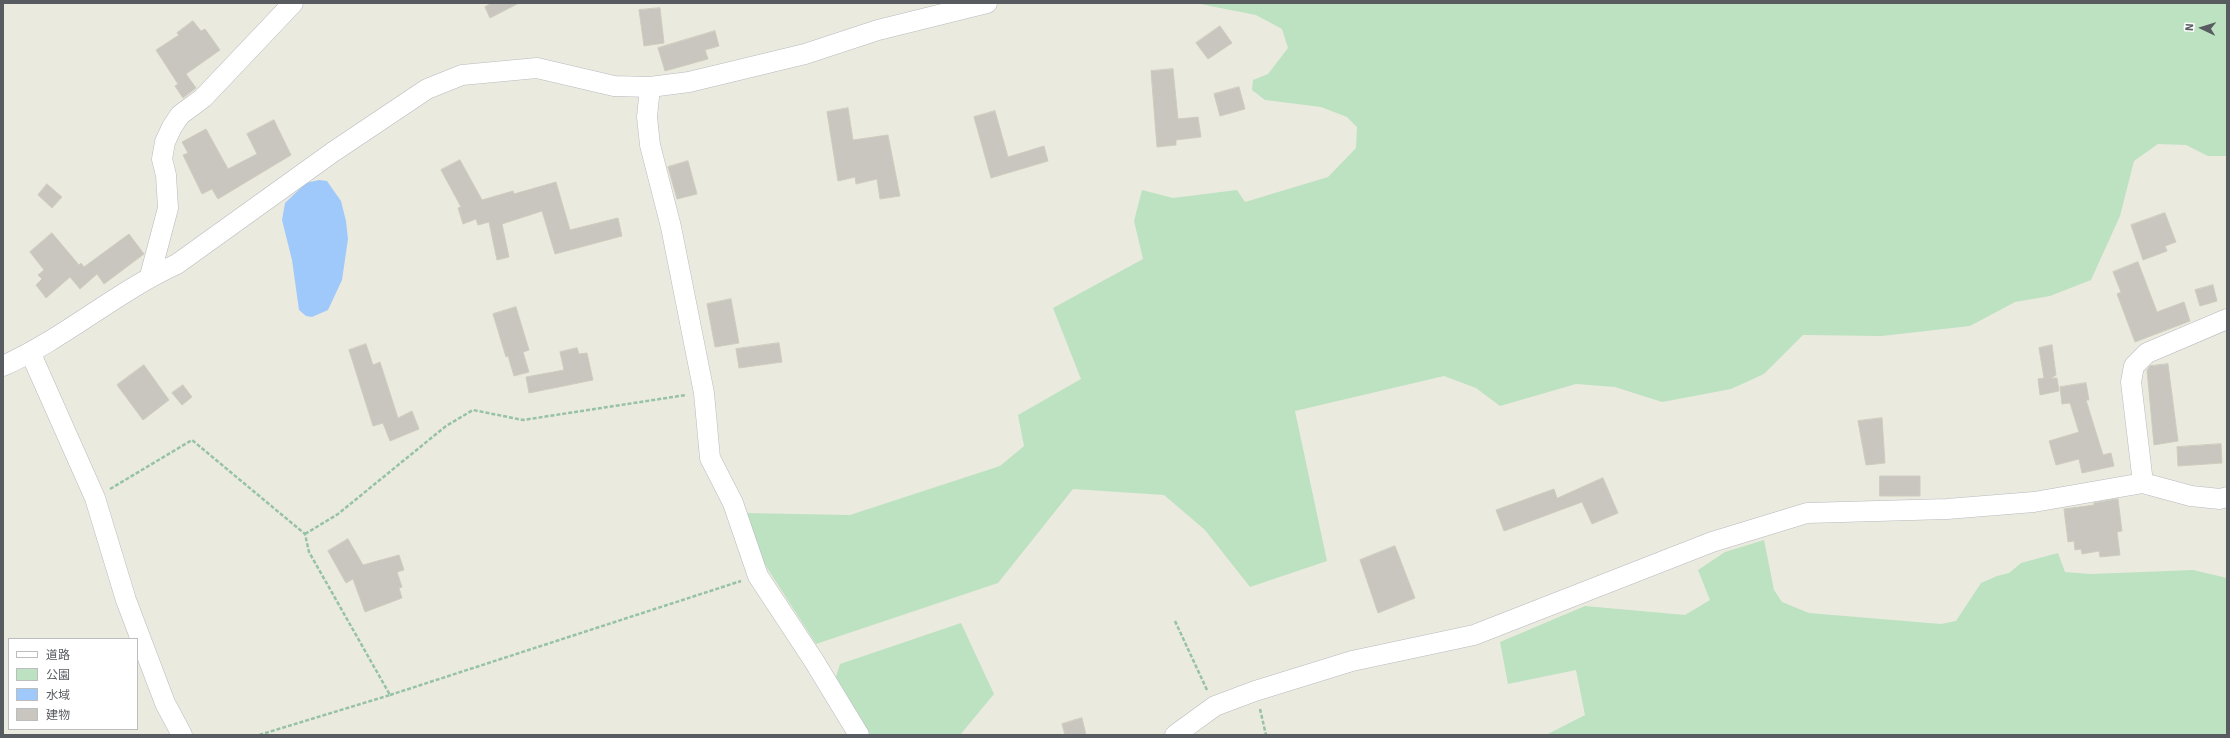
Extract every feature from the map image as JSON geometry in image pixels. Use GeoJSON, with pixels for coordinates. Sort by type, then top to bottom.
{"type":"FeatureCollection","features":[{"type":"Feature","properties":{"kind":"street"},"geometry":{"type":"LineString","coordinates":[[150,276],[168,208],[166,175],[162,159],[165,142],[172,128],[180,115],[203,98],[293,3]]}},
{"type":"Feature","properties":{"kind":"street"},"geometry":{"type":"LineString","coordinates":[[3,366],[31,354],[150,276],[177,264],[333,152],[427,89],[462,75],[537,68],[614,86],[650,87],[689,82],[805,54],[878,30],[988,3]]}},
{"type":"Feature","properties":{"kind":"street"},"geometry":{"type":"LineString","coordinates":[[650,87],[647,117],[650,145],[671,228],[704,393],[710,458],[733,503],[758,576],[814,661],[859,735]]}},
{"type":"Feature","properties":{"kind":"street"},"geometry":{"type":"LineString","coordinates":[[2143,483],[2131,382],[2134,366],[2147,354],[2227,320]]}},
{"type":"Feature","properties":{"kind":"street"},"geometry":{"type":"LineString","coordinates":[[31,354],[95,498],[126,600],[165,702],[182,735]]}},
{"type":"Feature","properties":{"kind":"street"},"geometry":{"type":"LineString","coordinates":[[1175,735],[1215,706],[1255,691],[1352,661],[1474,635],[1712,542],[1807,513],[1947,508],[2034,502],[2143,483],[2191,496],[2220,499],[2227,497]]}},
{"type":"Feature","properties":{"kind":"path"},"geometry":{"type":"LineString","coordinates":[[305,534],[338,514],[446,426],[473,410],[523,420],[704,393]]}},
{"type":"Feature","properties":{"kind":"path"},"geometry":{"type":"LineString","coordinates":[[95,498],[192,440],[305,534],[309,552],[390,696]]}},
{"type":"Feature","properties":{"kind":"path"},"geometry":{"type":"LineString","coordinates":[[259,735],[390,696],[758,576]]}},
{"type":"Feature","properties":{"kind":"path"},"geometry":{"type":"LineString","coordinates":[[1174,622],[1215,706]]}},
{"type":"Feature","properties":{"kind":"path"},"geometry":{"type":"LineString","coordinates":[[1255,691],[1266,735]]}},
{"type":"Feature","properties":{"kind":"green space"},"geometry":{"type":"Polygon","coordinates":[[[1195,3],[2227,3],[2227,156],[2208,156],[2186,145],[2158,144],[2134,161],[2120,216],[2091,280],[2050,296],[2015,302],[1970,326],[1882,336],[1803,335],[1764,374],[1731,389],[1662,402],[1615,387],[1576,384],[1500,406],[1476,388],[1444,376],[1295,411],[1327,561],[1250,587],[1205,530],[1164,495],[1073,489],[998,583],[816,644],[742,529],[747,513],[850,515],[1000,466],[1024,446],[1018,415],[1081,379],[1053,308],[1143,259],[1134,221],[1142,190],[1173,198],[1237,190],[1245,202],[1328,177],[1356,148],[1357,127],[1347,117],[1321,107],[1265,100],[1252,90],[1253,80],[1268,74],[1288,48],[1282,29],[1256,15],[1195,3]]]}},
{"type":"Feature","properties":{"kind":"green space"},"geometry":{"type":"Polygon","coordinates":[[[1764,540],[1774,590],[1782,602],[1809,613],[1941,624],[1956,621],[1981,583],[1997,576],[2009,573],[2021,563],[2058,553],[2065,572],[2091,574],[2193,570],[2227,578],[2227,735],[1546,735],[1585,715],[1576,670],[1508,684],[1500,642],[1585,606],[1685,615],[1710,600],[1698,570],[1725,552],[1764,540]]]}},
{"type":"Feature","properties":{"kind":"green space"},"geometry":{"type":"Polygon","coordinates":[[[961,623],[994,694],[960,735],[870,735],[836,677],[840,664],[961,623]]]}},
{"type":"Feature","properties":{"kind":"water"},"geometry":{"type":"Polygon","coordinates":[[[319,180],[327,181],[341,201],[346,221],[348,239],[342,280],[328,310],[312,317],[306,316],[299,310],[292,260],[282,220],[285,203],[306,183],[319,180]]]}},
{"type":"Feature","properties":{"kind":"building"},"geometry":{"type":"Polygon","coordinates":[[[492,3],[519,3],[490,18],[485,7],[492,3]]]}},
{"type":"Feature","properties":{"kind":"building"},"geometry":{"type":"Polygon","coordinates":[[[660,8],[664,43],[644,46],[639,10],[660,8]]]}},
{"type":"Feature","properties":{"kind":"building"},"geometry":{"type":"Polygon","coordinates":[[[193,21],[201,31],[205,29],[220,50],[186,74],[196,88],[183,98],[175,86],[178,84],[156,50],[179,35],[177,33],[193,21]]]}},
{"type":"Feature","properties":{"kind":"building"},"geometry":{"type":"Polygon","coordinates":[[[1220,26],[1232,43],[1208,59],[1196,43],[1220,26]]]}},
{"type":"Feature","properties":{"kind":"building"},"geometry":{"type":"Polygon","coordinates":[[[715,31],[719,46],[705,50],[708,59],[665,71],[658,48],[715,31]]]}},
{"type":"Feature","properties":{"kind":"building"},"geometry":{"type":"Polygon","coordinates":[[[1173,69],[1178,119],[1198,117],[1201,137],[1176,140],[1176,145],[1157,147],[1151,71],[1173,69]]]}},
{"type":"Feature","properties":{"kind":"building"},"geometry":{"type":"Polygon","coordinates":[[[1239,87],[1245,109],[1220,116],[1214,94],[1239,87]]]}},
{"type":"Feature","properties":{"kind":"building"},"geometry":{"type":"Polygon","coordinates":[[[848,108],[853,140],[888,135],[900,196],[880,199],[877,179],[856,184],[855,177],[838,181],[827,112],[848,108]]]}},
{"type":"Feature","properties":{"kind":"building"},"geometry":{"type":"Polygon","coordinates":[[[995,111],[1008,157],[1044,146],[1048,161],[991,178],[974,117],[995,111]]]}},
{"type":"Feature","properties":{"kind":"building"},"geometry":{"type":"Polygon","coordinates":[[[274,120],[291,155],[218,199],[212,189],[202,194],[183,155],[188,153],[182,142],[206,129],[228,169],[257,154],[247,134],[274,120]]]}},
{"type":"Feature","properties":{"kind":"building"},"geometry":{"type":"Polygon","coordinates":[[[460,160],[482,200],[513,191],[514,194],[556,182],[570,230],[618,218],[622,236],[555,254],[542,211],[502,224],[509,257],[497,260],[489,222],[478,225],[476,219],[463,224],[458,208],[461,207],[441,170],[460,160]]]}},
{"type":"Feature","properties":{"kind":"building"},"geometry":{"type":"Polygon","coordinates":[[[688,161],[697,194],[677,199],[668,167],[688,161]]]}},
{"type":"Feature","properties":{"kind":"building"},"geometry":{"type":"Polygon","coordinates":[[[47,184],[62,197],[52,208],[38,195],[47,184]]]}},
{"type":"Feature","properties":{"kind":"building"},"geometry":{"type":"Polygon","coordinates":[[[2165,213],[2176,242],[2165,246],[2167,251],[2143,260],[2131,225],[2165,213]]]}},
{"type":"Feature","properties":{"kind":"building"},"geometry":{"type":"Polygon","coordinates":[[[52,233],[79,265],[81,263],[84,267],[129,234],[144,254],[104,284],[97,274],[80,289],[70,277],[46,298],[36,285],[42,279],[38,275],[44,270],[30,252],[52,233]]]}},
{"type":"Feature","properties":{"kind":"building"},"geometry":{"type":"Polygon","coordinates":[[[2138,262],[2157,312],[2184,302],[2190,321],[2135,342],[2117,294],[2121,292],[2113,272],[2138,262]]]}},
{"type":"Feature","properties":{"kind":"building"},"geometry":{"type":"Polygon","coordinates":[[[2213,285],[2217,301],[2200,306],[2195,290],[2213,285]]]}},
{"type":"Feature","properties":{"kind":"building"},"geometry":{"type":"Polygon","coordinates":[[[731,299],[739,343],[715,347],[707,304],[731,299]]]}},
{"type":"Feature","properties":{"kind":"building"},"geometry":{"type":"Polygon","coordinates":[[[516,307],[529,350],[523,352],[529,372],[514,376],[508,356],[506,357],[493,314],[516,307]]]}},
{"type":"Feature","properties":{"kind":"building"},"geometry":{"type":"Polygon","coordinates":[[[779,343],[782,362],[739,368],[736,349],[779,343]]]}},
{"type":"Feature","properties":{"kind":"building"},"geometry":{"type":"Polygon","coordinates":[[[366,344],[373,365],[380,362],[398,418],[412,411],[419,429],[390,441],[383,423],[373,426],[349,350],[366,344]]]}},
{"type":"Feature","properties":{"kind":"building"},"geometry":{"type":"Polygon","coordinates":[[[2052,345],[2056,375],[2051,378],[2057,378],[2059,391],[2040,395],[2038,379],[2044,378],[2039,348],[2052,345]]]}},
{"type":"Feature","properties":{"kind":"building"},"geometry":{"type":"Polygon","coordinates":[[[577,348],[579,354],[587,353],[593,380],[529,393],[526,377],[564,370],[560,352],[577,348]]]}},
{"type":"Feature","properties":{"kind":"building"},"geometry":{"type":"Polygon","coordinates":[[[2168,364],[2178,441],[2154,445],[2147,370],[2150,366],[2168,364]]]}},
{"type":"Feature","properties":{"kind":"building"},"geometry":{"type":"Polygon","coordinates":[[[144,365],[169,400],[143,420],[117,385],[144,365]]]}},
{"type":"Feature","properties":{"kind":"building"},"geometry":{"type":"Polygon","coordinates":[[[2086,383],[2089,400],[2086,400],[2103,455],[2111,453],[2114,466],[2082,473],[2079,459],[2056,465],[2049,441],[2079,432],[2070,403],[2062,404],[2060,387],[2086,383]]]}},
{"type":"Feature","properties":{"kind":"building"},"geometry":{"type":"Polygon","coordinates":[[[183,385],[192,397],[182,405],[172,393],[183,385]]]}},
{"type":"Feature","properties":{"kind":"building"},"geometry":{"type":"Polygon","coordinates":[[[1882,418],[1885,463],[1866,465],[1858,421],[1882,418]]]}},
{"type":"Feature","properties":{"kind":"building"},"geometry":{"type":"Polygon","coordinates":[[[2221,444],[2222,463],[2178,466],[2177,447],[2221,444]]]}},
{"type":"Feature","properties":{"kind":"building"},"geometry":{"type":"Polygon","coordinates":[[[1880,476],[1920,476],[1920,496],[1880,496],[1880,476]]]}},
{"type":"Feature","properties":{"kind":"building"},"geometry":{"type":"Polygon","coordinates":[[[1603,478],[1618,513],[1592,524],[1582,502],[1504,531],[1496,510],[1554,489],[1557,498],[1603,478]]]}},
{"type":"Feature","properties":{"kind":"building"},"geometry":{"type":"Polygon","coordinates":[[[2118,499],[2122,531],[2117,532],[2120,555],[2100,557],[2099,551],[2082,554],[2081,549],[2075,550],[2074,541],[2068,542],[2064,509],[2094,505],[2094,503],[2118,499]]]}},
{"type":"Feature","properties":{"kind":"building"},"geometry":{"type":"Polygon","coordinates":[[[348,539],[363,565],[399,555],[404,570],[397,572],[402,587],[399,588],[402,598],[365,612],[353,579],[346,583],[328,551],[348,539]]]}},
{"type":"Feature","properties":{"kind":"building"},"geometry":{"type":"Polygon","coordinates":[[[1395,546],[1415,598],[1378,613],[1360,560],[1395,546]]]}},
{"type":"Feature","properties":{"kind":"building"},"geometry":{"type":"Polygon","coordinates":[[[1082,718],[1086,735],[1065,735],[1062,724],[1082,718]]]}}]}
